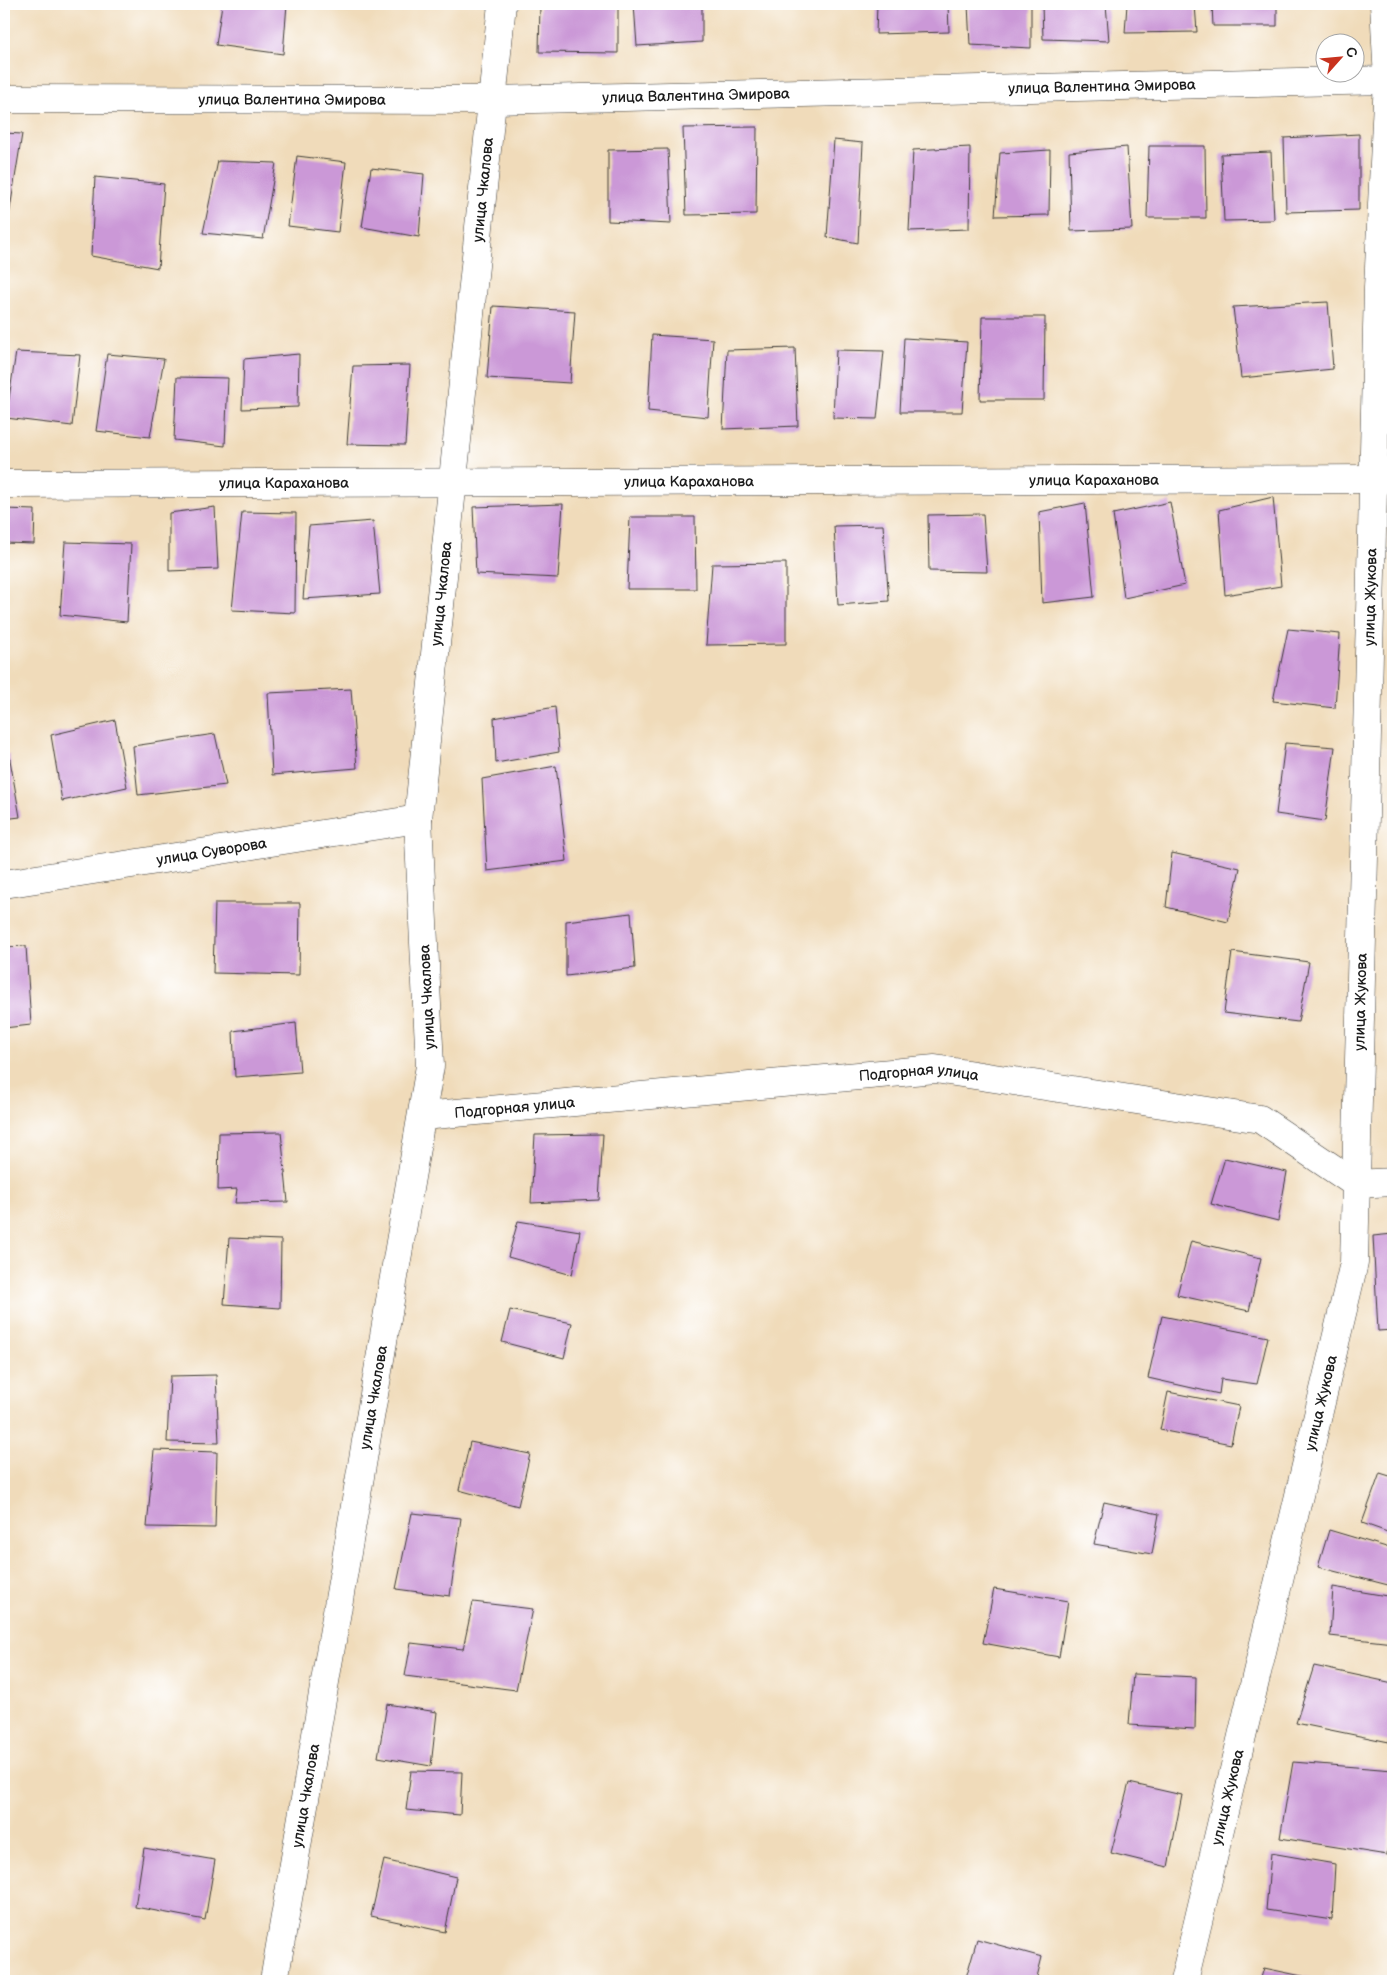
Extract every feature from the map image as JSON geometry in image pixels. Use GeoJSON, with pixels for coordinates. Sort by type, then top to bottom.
{"type":"FeatureCollection","features":[{"type":"Feature","properties":{"kind":"street","name":"улица Чкалова"},"geometry":{"type":"LineString","coordinates":[[274,1981],[423,1116],[430,1066],[418,819],[502,4]]}},
{"type":"Feature","properties":{"kind":"street","name":"улица Жукова"},"geometry":{"type":"LineString","coordinates":[[1184,1981],[1354,1263],[1373,479],[1386,288],[1388,80],[1384,4]]}},
{"type":"Feature","properties":{"kind":"street","name":"улица Валентина Эмирова"},"geometry":{"type":"LineString","coordinates":[[4,99],[492,100],[1388,80]]}},
{"type":"Feature","properties":{"kind":"street","name":"улица Караханова"},"geometry":{"type":"LineString","coordinates":[[4,484],[1373,479]]}},
{"type":"Feature","properties":{"kind":"street","name":"улица Суворова"},"geometry":{"type":"LineString","coordinates":[[4,884],[418,819]]}},
{"type":"Feature","properties":{"kind":"street","name":"Подгорная улица"},"geometry":{"type":"LineString","coordinates":[[423,1116],[935,1069],[1260,1119],[1356,1184]]}},
{"type":"Feature","properties":{"kind":"street"},"geometry":{"type":"LineString","coordinates":[[1356,1184],[1393,1182]]}},
{"type":"Feature","properties":{"kind":"building"},"geometry":{"type":"Polygon","coordinates":[[[222,4],[287,4],[283,54],[216,45],[222,4]]]}},
{"type":"Feature","properties":{"kind":"building"},"geometry":{"type":"Polygon","coordinates":[[[540,4],[618,4],[618,53],[539,52],[540,4]]]}},
{"type":"Feature","properties":{"kind":"building"},"geometry":{"type":"Polygon","coordinates":[[[634,4],[702,4],[702,42],[637,46],[634,4]]]}},
{"type":"Feature","properties":{"kind":"building"},"geometry":{"type":"Polygon","coordinates":[[[877,4],[948,4],[949,32],[876,34],[877,4]]]}},
{"type":"Feature","properties":{"kind":"building"},"geometry":{"type":"Polygon","coordinates":[[[968,4],[1031,4],[1031,48],[970,45],[968,4]]]}},
{"type":"Feature","properties":{"kind":"building"},"geometry":{"type":"Polygon","coordinates":[[[1042,4],[1106,4],[1109,41],[1043,39],[1042,4]]]}},
{"type":"Feature","properties":{"kind":"building"},"geometry":{"type":"Polygon","coordinates":[[[1127,4],[1195,4],[1197,32],[1125,33],[1127,4]]]}},
{"type":"Feature","properties":{"kind":"building"},"geometry":{"type":"Polygon","coordinates":[[[1212,4],[1277,4],[1277,26],[1213,26],[1212,4]]]}},
{"type":"Feature","properties":{"kind":"building"},"geometry":{"type":"Polygon","coordinates":[[[757,127],[756,214],[686,215],[683,128],[757,127]]]}},
{"type":"Feature","properties":{"kind":"building"},"geometry":{"type":"Polygon","coordinates":[[[4,133],[22,134],[7,228],[4,228],[4,133]]]}},
{"type":"Feature","properties":{"kind":"building"},"geometry":{"type":"Polygon","coordinates":[[[1359,134],[1359,210],[1286,212],[1284,138],[1359,134]]]}},
{"type":"Feature","properties":{"kind":"building"},"geometry":{"type":"Polygon","coordinates":[[[834,140],[863,143],[858,243],[827,237],[834,140]]]}},
{"type":"Feature","properties":{"kind":"building"},"geometry":{"type":"Polygon","coordinates":[[[1149,146],[1205,146],[1206,218],[1147,218],[1149,146]]]}},
{"type":"Feature","properties":{"kind":"building"},"geometry":{"type":"Polygon","coordinates":[[[970,147],[969,229],[909,231],[913,150],[970,147]]]}},
{"type":"Feature","properties":{"kind":"building"},"geometry":{"type":"Polygon","coordinates":[[[1127,147],[1132,229],[1071,231],[1069,152],[1127,147]]]}},
{"type":"Feature","properties":{"kind":"building"},"geometry":{"type":"Polygon","coordinates":[[[668,149],[671,224],[608,221],[608,150],[668,149]]]}},
{"type":"Feature","properties":{"kind":"building"},"geometry":{"type":"Polygon","coordinates":[[[1050,150],[1049,215],[995,216],[1000,153],[1050,150]]]}},
{"type":"Feature","properties":{"kind":"building"},"geometry":{"type":"Polygon","coordinates":[[[1271,152],[1274,220],[1224,221],[1221,154],[1271,152]]]}},
{"type":"Feature","properties":{"kind":"building"},"geometry":{"type":"Polygon","coordinates":[[[297,156],[346,162],[338,232],[288,226],[297,156]]]}},
{"type":"Feature","properties":{"kind":"building"},"geometry":{"type":"Polygon","coordinates":[[[218,161],[276,163],[263,239],[203,233],[218,161]]]}},
{"type":"Feature","properties":{"kind":"building"},"geometry":{"type":"Polygon","coordinates":[[[371,168],[424,174],[419,237],[362,227],[371,168]]]}},
{"type":"Feature","properties":{"kind":"building"},"geometry":{"type":"Polygon","coordinates":[[[95,177],[164,184],[158,268],[91,256],[95,177]]]}},
{"type":"Feature","properties":{"kind":"building"},"geometry":{"type":"Polygon","coordinates":[[[1328,302],[1333,369],[1241,378],[1233,307],[1328,302]]]}},
{"type":"Feature","properties":{"kind":"building"},"geometry":{"type":"Polygon","coordinates":[[[493,306],[575,311],[570,383],[487,378],[493,306]]]}},
{"type":"Feature","properties":{"kind":"building"},"geometry":{"type":"Polygon","coordinates":[[[982,317],[1045,317],[1044,400],[980,400],[982,317]]]}},
{"type":"Feature","properties":{"kind":"building"},"geometry":{"type":"Polygon","coordinates":[[[652,335],[713,339],[708,417],[648,411],[652,335]]]}},
{"type":"Feature","properties":{"kind":"building"},"geometry":{"type":"Polygon","coordinates":[[[904,338],[967,342],[962,412],[900,412],[904,338]]]}},
{"type":"Feature","properties":{"kind":"building"},"geometry":{"type":"Polygon","coordinates":[[[795,348],[798,426],[723,429],[727,350],[795,348]]]}},
{"type":"Feature","properties":{"kind":"building"},"geometry":{"type":"Polygon","coordinates":[[[836,350],[884,351],[877,419],[833,418],[836,350]]]}},
{"type":"Feature","properties":{"kind":"building"},"geometry":{"type":"Polygon","coordinates":[[[16,352],[80,355],[72,426],[6,418],[16,352]]]}},
{"type":"Feature","properties":{"kind":"building"},"geometry":{"type":"Polygon","coordinates":[[[107,354],[164,359],[150,437],[96,431],[107,354]]]}},
{"type":"Feature","properties":{"kind":"building"},"geometry":{"type":"Polygon","coordinates":[[[299,354],[298,407],[242,409],[244,359],[299,354]]]}},
{"type":"Feature","properties":{"kind":"building"},"geometry":{"type":"Polygon","coordinates":[[[410,365],[405,445],[347,444],[353,366],[410,365]]]}},
{"type":"Feature","properties":{"kind":"building"},"geometry":{"type":"Polygon","coordinates":[[[177,377],[228,378],[225,446],[174,440],[177,377]]]}},
{"type":"Feature","properties":{"kind":"building"},"geometry":{"type":"Polygon","coordinates":[[[1273,497],[1281,586],[1225,595],[1219,510],[1273,497]]]}},
{"type":"Feature","properties":{"kind":"building"},"geometry":{"type":"Polygon","coordinates":[[[1170,502],[1185,585],[1124,598],[1113,514],[1170,502]]]}},
{"type":"Feature","properties":{"kind":"building"},"geometry":{"type":"Polygon","coordinates":[[[1085,503],[1094,597],[1042,603],[1039,512],[1085,503]]]}},
{"type":"Feature","properties":{"kind":"building"},"geometry":{"type":"Polygon","coordinates":[[[563,504],[558,578],[476,574],[473,507],[563,504]]]}},
{"type":"Feature","properties":{"kind":"building"},"geometry":{"type":"Polygon","coordinates":[[[215,507],[218,569],[169,571],[169,513],[215,507]]]}},
{"type":"Feature","properties":{"kind":"building"},"geometry":{"type":"Polygon","coordinates":[[[4,509],[35,510],[34,544],[4,543],[4,509]]]}},
{"type":"Feature","properties":{"kind":"building"},"geometry":{"type":"Polygon","coordinates":[[[242,512],[296,513],[295,613],[232,610],[242,512]]]}},
{"type":"Feature","properties":{"kind":"building"},"geometry":{"type":"Polygon","coordinates":[[[983,514],[987,572],[929,571],[928,515],[983,514]]]}},
{"type":"Feature","properties":{"kind":"building"},"geometry":{"type":"Polygon","coordinates":[[[630,517],[695,517],[696,589],[627,589],[630,517]]]}},
{"type":"Feature","properties":{"kind":"building"},"geometry":{"type":"Polygon","coordinates":[[[373,521],[380,594],[303,599],[309,526],[373,521]]]}},
{"type":"Feature","properties":{"kind":"building"},"geometry":{"type":"Polygon","coordinates":[[[883,525],[889,601],[838,605],[834,526],[883,525]]]}},
{"type":"Feature","properties":{"kind":"building"},"geometry":{"type":"Polygon","coordinates":[[[65,542],[131,544],[127,622],[60,615],[65,542]]]}},
{"type":"Feature","properties":{"kind":"building"},"geometry":{"type":"Polygon","coordinates":[[[786,563],[786,644],[706,645],[712,564],[786,563]]]}},
{"type":"Feature","properties":{"kind":"building"},"geometry":{"type":"Polygon","coordinates":[[[1288,629],[1340,634],[1335,708],[1273,701],[1288,629]]]}},
{"type":"Feature","properties":{"kind":"building"},"geometry":{"type":"Polygon","coordinates":[[[351,689],[357,768],[272,775],[268,693],[351,689]]]}},
{"type":"Feature","properties":{"kind":"building"},"geometry":{"type":"Polygon","coordinates":[[[555,707],[559,752],[496,763],[494,718],[555,707]]]}},
{"type":"Feature","properties":{"kind":"building"},"geometry":{"type":"Polygon","coordinates":[[[115,720],[127,787],[62,801],[51,735],[115,720]]]}},
{"type":"Feature","properties":{"kind":"building"},"geometry":{"type":"Polygon","coordinates":[[[215,734],[226,785],[138,795],[133,746],[215,734]]]}},
{"type":"Feature","properties":{"kind":"building"},"geometry":{"type":"Polygon","coordinates":[[[1285,743],[1335,747],[1325,821],[1276,814],[1285,743]]]}},
{"type":"Feature","properties":{"kind":"building"},"geometry":{"type":"Polygon","coordinates":[[[9,754],[20,817],[4,819],[4,755],[9,754]]]}},
{"type":"Feature","properties":{"kind":"building"},"geometry":{"type":"Polygon","coordinates":[[[556,766],[567,861],[487,871],[482,779],[556,766]]]}},
{"type":"Feature","properties":{"kind":"building"},"geometry":{"type":"Polygon","coordinates":[[[1172,853],[1240,868],[1228,922],[1166,907],[1172,853]]]}},
{"type":"Feature","properties":{"kind":"building"},"geometry":{"type":"Polygon","coordinates":[[[215,903],[300,903],[299,975],[213,973],[215,903]]]}},
{"type":"Feature","properties":{"kind":"building"},"geometry":{"type":"Polygon","coordinates":[[[631,913],[635,968],[566,976],[566,921],[631,913]]]}},
{"type":"Feature","properties":{"kind":"building"},"geometry":{"type":"Polygon","coordinates":[[[26,946],[31,1025],[4,1028],[4,947],[26,946]]]}},
{"type":"Feature","properties":{"kind":"building"},"geometry":{"type":"Polygon","coordinates":[[[1232,952],[1309,962],[1298,1022],[1224,1013],[1232,952]]]}},
{"type":"Feature","properties":{"kind":"building"},"geometry":{"type":"Polygon","coordinates":[[[296,1023],[300,1072],[235,1077],[233,1031],[296,1023]]]}},
{"type":"Feature","properties":{"kind":"building"},"geometry":{"type":"Polygon","coordinates":[[[281,1132],[288,1202],[235,1203],[237,1189],[218,1190],[219,1133],[281,1132]]]}},
{"type":"Feature","properties":{"kind":"building"},"geometry":{"type":"Polygon","coordinates":[[[603,1134],[599,1200],[531,1203],[535,1135],[603,1134]]]}},
{"type":"Feature","properties":{"kind":"building"},"geometry":{"type":"Polygon","coordinates":[[[1225,1158],[1287,1172],[1278,1221],[1211,1204],[1225,1158]]]}},
{"type":"Feature","properties":{"kind":"building"},"geometry":{"type":"Polygon","coordinates":[[[518,1221],[580,1231],[572,1275],[508,1257],[518,1221]]]}},
{"type":"Feature","properties":{"kind":"building"},"geometry":{"type":"Polygon","coordinates":[[[1393,1234],[1393,1330],[1378,1331],[1373,1236],[1393,1234]]]}},
{"type":"Feature","properties":{"kind":"building"},"geometry":{"type":"Polygon","coordinates":[[[229,1238],[281,1240],[280,1308],[224,1304],[229,1238]]]}},
{"type":"Feature","properties":{"kind":"building"},"geometry":{"type":"Polygon","coordinates":[[[1191,1241],[1261,1258],[1249,1311],[1177,1295],[1191,1241]]]}},
{"type":"Feature","properties":{"kind":"building"},"geometry":{"type":"Polygon","coordinates":[[[510,1310],[572,1323],[564,1358],[502,1342],[510,1310]]]}},
{"type":"Feature","properties":{"kind":"building"},"geometry":{"type":"Polygon","coordinates":[[[1162,1316],[1268,1337],[1257,1384],[1221,1379],[1219,1394],[1148,1378],[1162,1316]]]}},
{"type":"Feature","properties":{"kind":"building"},"geometry":{"type":"Polygon","coordinates":[[[216,1375],[219,1443],[167,1442],[170,1376],[216,1375]]]}},
{"type":"Feature","properties":{"kind":"building"},"geometry":{"type":"Polygon","coordinates":[[[1168,1392],[1239,1406],[1231,1444],[1160,1430],[1168,1392]]]}},
{"type":"Feature","properties":{"kind":"building"},"geometry":{"type":"Polygon","coordinates":[[[470,1442],[530,1454],[518,1506],[459,1490],[470,1442]]]}},
{"type":"Feature","properties":{"kind":"building"},"geometry":{"type":"Polygon","coordinates":[[[154,1450],[217,1452],[215,1528],[147,1527],[154,1450]]]}},
{"type":"Feature","properties":{"kind":"building"},"geometry":{"type":"Polygon","coordinates":[[[1380,1473],[1393,1477],[1393,1534],[1362,1523],[1380,1473]]]}},
{"type":"Feature","properties":{"kind":"building"},"geometry":{"type":"Polygon","coordinates":[[[1104,1502],[1159,1514],[1152,1554],[1094,1544],[1104,1502]]]}},
{"type":"Feature","properties":{"kind":"building"},"geometry":{"type":"Polygon","coordinates":[[[412,1513],[461,1518],[450,1596],[396,1589],[412,1513]]]}},
{"type":"Feature","properties":{"kind":"building"},"geometry":{"type":"Polygon","coordinates":[[[1329,1530],[1393,1549],[1392,1586],[1318,1567],[1329,1530]]]}},
{"type":"Feature","properties":{"kind":"building"},"geometry":{"type":"Polygon","coordinates":[[[1333,1587],[1393,1597],[1393,1643],[1330,1636],[1333,1587]]]}},
{"type":"Feature","properties":{"kind":"building"},"geometry":{"type":"Polygon","coordinates":[[[994,1589],[1068,1601],[1059,1657],[983,1643],[994,1589]]]}},
{"type":"Feature","properties":{"kind":"building"},"geometry":{"type":"Polygon","coordinates":[[[473,1602],[533,1609],[516,1690],[405,1676],[411,1643],[463,1649],[473,1602]]]}},
{"type":"Feature","properties":{"kind":"building"},"geometry":{"type":"Polygon","coordinates":[[[1314,1666],[1393,1683],[1393,1716],[1389,1742],[1296,1723],[1314,1666]]]}},
{"type":"Feature","properties":{"kind":"building"},"geometry":{"type":"Polygon","coordinates":[[[1133,1674],[1196,1677],[1195,1729],[1129,1725],[1133,1674]]]}},
{"type":"Feature","properties":{"kind":"building"},"geometry":{"type":"Polygon","coordinates":[[[387,1704],[437,1712],[431,1766],[378,1757],[387,1704]]]}},
{"type":"Feature","properties":{"kind":"building"},"geometry":{"type":"Polygon","coordinates":[[[1293,1762],[1393,1770],[1387,1855],[1280,1838],[1293,1762]]]}},
{"type":"Feature","properties":{"kind":"building"},"geometry":{"type":"Polygon","coordinates":[[[411,1771],[462,1772],[460,1815],[406,1810],[411,1771]]]}},
{"type":"Feature","properties":{"kind":"building"},"geometry":{"type":"Polygon","coordinates":[[[1129,1783],[1182,1795],[1168,1867],[1111,1853],[1129,1783]]]}},
{"type":"Feature","properties":{"kind":"building"},"geometry":{"type":"Polygon","coordinates":[[[144,1848],[215,1860],[205,1920],[135,1907],[144,1848]]]}},
{"type":"Feature","properties":{"kind":"building"},"geometry":{"type":"Polygon","coordinates":[[[1271,1853],[1335,1864],[1332,1920],[1266,1910],[1271,1853]]]}},
{"type":"Feature","properties":{"kind":"building"},"geometry":{"type":"Polygon","coordinates":[[[384,1860],[456,1877],[445,1932],[371,1916],[384,1860]]]}},
{"type":"Feature","properties":{"kind":"building"},"geometry":{"type":"Polygon","coordinates":[[[977,1939],[1042,1957],[1036,1981],[965,1981],[977,1939]]]}},
{"type":"Feature","properties":{"kind":"building"},"geometry":{"type":"Polygon","coordinates":[[[1264,1968],[1321,1980],[1321,1981],[1260,1981],[1264,1968]]]}}]}
